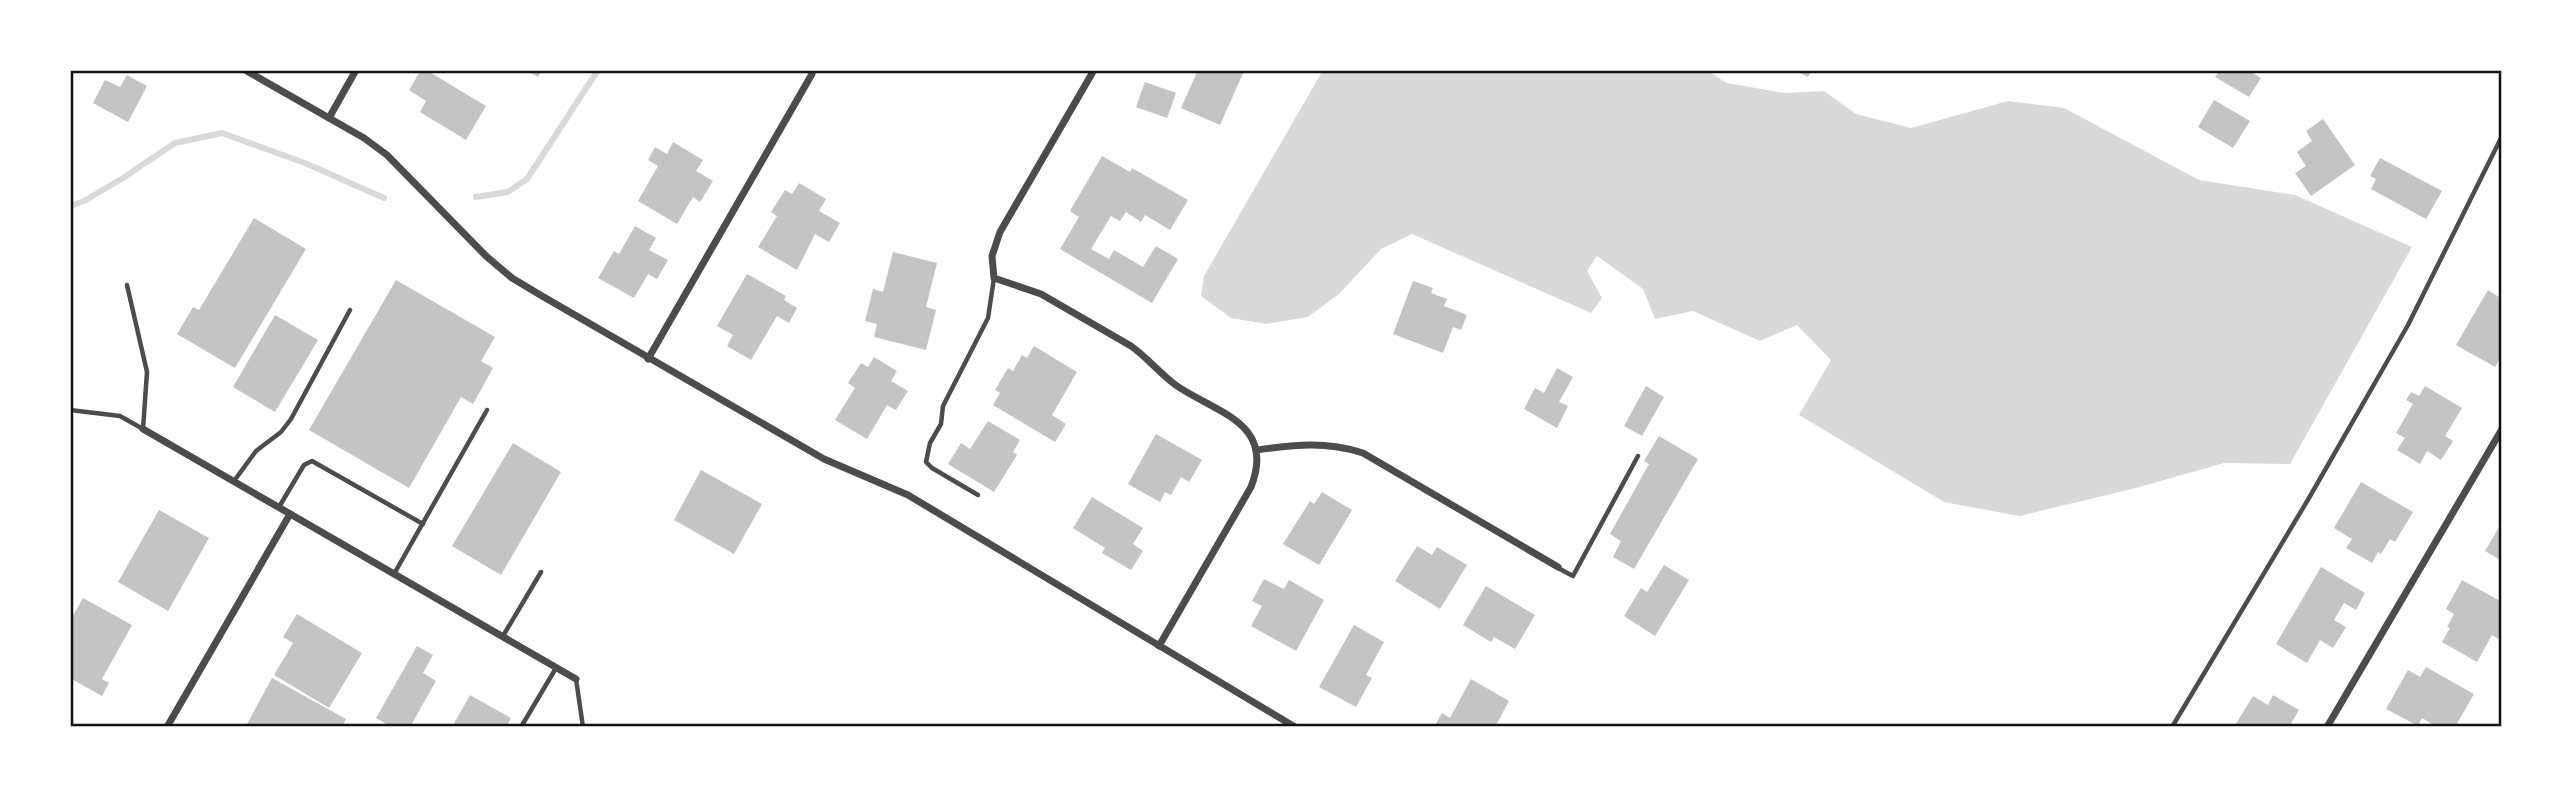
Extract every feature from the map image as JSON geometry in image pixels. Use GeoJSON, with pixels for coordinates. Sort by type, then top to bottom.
{"type":"FeatureCollection","features":[{"type":"Feature","properties":{"kind":"street"},"geometry":{"type":"LineString","coordinates":[[245,70],[387,155],[486,256],[512,278],[824,459],[908,495],[1295,727]]}},
{"type":"Feature","properties":{"kind":"street"},"geometry":{"type":"LineString","coordinates":[[329,118],[356,70]]}},
{"type":"Feature","properties":{"kind":"street"},"geometry":{"type":"LineString","coordinates":[[1094,70],[1000,232],[992,256],[994,278],[1041,294],[1131,346],[1178,387],[1241,423],[1251,435],[1256,450],[1256,475],[1251,487],[1159,646]]}},
{"type":"Feature","properties":{"kind":"street"},"geometry":{"type":"LineString","coordinates":[[648,359],[812,74]]}},
{"type":"Feature","properties":{"kind":"street"},"geometry":{"type":"LineString","coordinates":[[143,429],[576,679]]}},
{"type":"Feature","properties":{"kind":"street"},"geometry":{"type":"LineString","coordinates":[[2327,727],[2502,429]]}},
{"type":"Feature","properties":{"kind":"street"},"geometry":{"type":"LineString","coordinates":[[1256,450],[1314,444],[1338,446],[1363,453],[1558,567]]}},
{"type":"Feature","properties":{"kind":"street"},"geometry":{"type":"LineString","coordinates":[[167,727],[290,514]]}},
{"type":"Feature","properties":{"kind":"lane"},"geometry":{"type":"LineString","coordinates":[[2172,727],[2309,499],[2408,325],[2502,136]]}},
{"type":"Feature","properties":{"kind":"lane"},"geometry":{"type":"LineString","coordinates":[[978,495],[932,468],[926,462],[926,453],[941,424],[943,406],[988,318],[994,278]]}},
{"type":"Feature","properties":{"kind":"lane"},"geometry":{"type":"LineString","coordinates":[[70,411],[120,416],[143,429],[147,372],[127,285]]}},
{"type":"Feature","properties":{"kind":"lane"},"geometry":{"type":"LineString","coordinates":[[234,481],[256,451],[281,432],[291,419],[351,310]]}},
{"type":"Feature","properties":{"kind":"lane"},"geometry":{"type":"LineString","coordinates":[[394,574],[487,410]]}},
{"type":"Feature","properties":{"kind":"lane"},"geometry":{"type":"LineString","coordinates":[[1558,567],[1573,576],[1638,456]]}},
{"type":"Feature","properties":{"kind":"lane"},"geometry":{"type":"LineString","coordinates":[[279,507],[304,465],[312,461],[423,524]]}},
{"type":"Feature","properties":{"kind":"lane"},"geometry":{"type":"LineString","coordinates":[[503,636],[541,572]]}},
{"type":"Feature","properties":{"kind":"lane"},"geometry":{"type":"LineString","coordinates":[[521,727],[556,667]]}},
{"type":"Feature","properties":{"kind":"lane"},"geometry":{"type":"LineString","coordinates":[[576,679],[583,727]]}},
{"type":"Feature","properties":{"kind":"shaded area"},"geometry":{"type":"Polygon","coordinates":[[[1323,70],[1706,70],[1727,83],[1784,93],[1824,91],[1856,114],[1911,128],[2008,101],[2064,108],[2199,180],[2295,195],[2412,247],[2290,464],[2224,463],[2136,488],[2019,516],[1944,502],[1799,415],[1831,360],[1797,325],[1760,341],[1693,311],[1655,319],[1643,289],[1597,256],[1587,271],[1602,298],[1591,313],[1412,234],[1381,249],[1339,294],[1308,317],[1266,324],[1231,318],[1201,296],[1204,276],[1323,70]]]}},
{"type":"Feature","properties":{"kind":"building"},"geometry":{"type":"Polygon","coordinates":[[[421,70],[426,70],[486,106],[466,140],[420,112],[426,101],[409,90],[421,70]]]}},
{"type":"Feature","properties":{"kind":"building"},"geometry":{"type":"Polygon","coordinates":[[[525,70],[542,70],[538,77],[525,70]]]}},
{"type":"Feature","properties":{"kind":"building"},"geometry":{"type":"Polygon","coordinates":[[[1198,70],[1244,71],[1220,125],[1181,108],[1198,70]]]}},
{"type":"Feature","properties":{"kind":"building"},"geometry":{"type":"Polygon","coordinates":[[[1794,70],[1812,70],[1808,77],[1794,70]]]}},
{"type":"Feature","properties":{"kind":"building"},"geometry":{"type":"Polygon","coordinates":[[[2220,70],[2248,70],[2261,78],[2249,97],[2215,77],[2220,70]]]}},
{"type":"Feature","properties":{"kind":"building"},"geometry":{"type":"Polygon","coordinates":[[[127,75],[147,86],[128,122],[93,103],[105,80],[120,87],[127,75]]]}},
{"type":"Feature","properties":{"kind":"building"},"geometry":{"type":"Polygon","coordinates":[[[1145,82],[1176,93],[1167,118],[1136,107],[1145,82]]]}},
{"type":"Feature","properties":{"kind":"building"},"geometry":{"type":"Polygon","coordinates":[[[2214,100],[2250,121],[2233,148],[2198,127],[2214,100]]]}},
{"type":"Feature","properties":{"kind":"building"},"geometry":{"type":"Polygon","coordinates":[[[2323,119],[2355,165],[2311,196],[2295,173],[2306,166],[2297,152],[2312,141],[2306,131],[2323,119]]]}},
{"type":"Feature","properties":{"kind":"building"},"geometry":{"type":"Polygon","coordinates":[[[673,142],[703,160],[696,171],[713,181],[700,202],[693,197],[677,224],[638,201],[658,166],[648,160],[655,147],[667,154],[673,142]]]}},
{"type":"Feature","properties":{"kind":"building"},"geometry":{"type":"Polygon","coordinates":[[[1102,156],[1130,172],[1132,168],[1188,200],[1170,230],[1145,215],[1141,222],[1126,212],[1120,221],[1111,216],[1091,249],[1109,259],[1114,250],[1143,267],[1156,246],[1178,259],[1152,303],[1060,249],[1079,217],[1070,211],[1102,156]]]}},
{"type":"Feature","properties":{"kind":"building"},"geometry":{"type":"Polygon","coordinates":[[[2380,158],[2442,191],[2426,219],[2371,189],[2376,179],[2370,176],[2380,158]]]}},
{"type":"Feature","properties":{"kind":"building"},"geometry":{"type":"Polygon","coordinates":[[[799,183],[826,199],[819,211],[840,223],[829,242],[815,234],[797,270],[758,247],[777,216],[771,212],[785,190],[792,194],[799,183]]]}},
{"type":"Feature","properties":{"kind":"building"},"geometry":{"type":"Polygon","coordinates":[[[254,218],[306,249],[235,368],[177,334],[193,307],[199,310],[254,218]]]}},
{"type":"Feature","properties":{"kind":"building"},"geometry":{"type":"Polygon","coordinates":[[[635,226],[656,238],[649,250],[668,260],[657,279],[648,274],[634,298],[598,278],[614,251],[619,254],[635,226]]]}},
{"type":"Feature","properties":{"kind":"building"},"geometry":{"type":"Polygon","coordinates":[[[893,252],[937,263],[926,307],[936,310],[926,350],[874,337],[877,324],[865,321],[873,289],[883,292],[893,252]]]}},
{"type":"Feature","properties":{"kind":"building"},"geometry":{"type":"Polygon","coordinates":[[[747,274],[786,296],[784,300],[797,308],[789,323],[777,316],[751,360],[727,346],[733,335],[717,326],[747,274]]]}},
{"type":"Feature","properties":{"kind":"building"},"geometry":{"type":"Polygon","coordinates":[[[396,280],[495,337],[481,361],[493,368],[473,404],[461,397],[409,488],[309,430],[396,280]]]}},
{"type":"Feature","properties":{"kind":"building"},"geometry":{"type":"Polygon","coordinates":[[[1413,281],[1433,288],[1431,293],[1447,299],[1444,306],[1467,315],[1461,330],[1453,327],[1443,353],[1393,334],[1413,281]]]}},
{"type":"Feature","properties":{"kind":"building"},"geometry":{"type":"Polygon","coordinates":[[[2488,290],[2502,299],[2502,355],[2495,367],[2456,345],[2488,290]]]}},
{"type":"Feature","properties":{"kind":"building"},"geometry":{"type":"Polygon","coordinates":[[[275,315],[318,340],[275,412],[233,387],[275,315]]]}},
{"type":"Feature","properties":{"kind":"building"},"geometry":{"type":"Polygon","coordinates":[[[1034,346],[1077,372],[1052,415],[1066,424],[1055,442],[993,405],[1000,393],[995,390],[1008,368],[1013,371],[1022,355],[1027,358],[1034,346]]]}},
{"type":"Feature","properties":{"kind":"building"},"geometry":{"type":"Polygon","coordinates":[[[874,357],[897,371],[891,381],[908,391],[896,410],[887,405],[867,439],[835,420],[855,388],[848,383],[861,363],[868,367],[874,357]]]}},
{"type":"Feature","properties":{"kind":"building"},"geometry":{"type":"Polygon","coordinates":[[[1557,368],[1573,377],[1559,402],[1568,406],[1557,428],[1524,409],[1535,388],[1544,393],[1557,368]]]}},
{"type":"Feature","properties":{"kind":"building"},"geometry":{"type":"Polygon","coordinates":[[[1646,386],[1664,397],[1642,436],[1624,426],[1646,386]]]}},
{"type":"Feature","properties":{"kind":"building"},"geometry":{"type":"Polygon","coordinates":[[[2425,386],[2462,408],[2445,436],[2453,441],[2441,460],[2427,451],[2420,464],[2397,450],[2405,438],[2396,433],[2413,404],[2406,400],[2411,392],[2419,396],[2425,386]]]}},
{"type":"Feature","properties":{"kind":"building"},"geometry":{"type":"Polygon","coordinates":[[[988,421],[1020,440],[1013,452],[1017,455],[994,492],[948,464],[961,443],[970,449],[988,421]]]}},
{"type":"Feature","properties":{"kind":"building"},"geometry":{"type":"Polygon","coordinates":[[[1156,434],[1202,460],[1189,482],[1181,477],[1171,495],[1165,492],[1160,502],[1128,484],[1156,434]]]}},
{"type":"Feature","properties":{"kind":"building"},"geometry":{"type":"Polygon","coordinates":[[[1659,436],[1698,459],[1634,569],[1613,557],[1621,541],[1610,534],[1649,464],[1644,461],[1659,436]]]}},
{"type":"Feature","properties":{"kind":"building"},"geometry":{"type":"Polygon","coordinates":[[[513,443],[561,472],[501,575],[452,546],[513,443]]]}},
{"type":"Feature","properties":{"kind":"building"},"geometry":{"type":"Polygon","coordinates":[[[701,470],[762,504],[734,554],[674,520],[701,470]]]}},
{"type":"Feature","properties":{"kind":"building"},"geometry":{"type":"Polygon","coordinates":[[[2361,482],[2413,512],[2395,542],[2390,539],[2372,563],[2346,548],[2352,539],[2334,528],[2361,482]]]}},
{"type":"Feature","properties":{"kind":"building"},"geometry":{"type":"Polygon","coordinates":[[[1322,492],[1352,510],[1319,565],[1283,544],[1310,501],[1314,504],[1322,492]]]}},
{"type":"Feature","properties":{"kind":"building"},"geometry":{"type":"Polygon","coordinates":[[[1092,497],[1143,528],[1133,544],[1143,551],[1131,570],[1102,553],[1105,548],[1073,528],[1092,497]]]}},
{"type":"Feature","properties":{"kind":"building"},"geometry":{"type":"Polygon","coordinates":[[[159,510],[209,538],[168,611],[118,582],[159,510]]]}},
{"type":"Feature","properties":{"kind":"building"},"geometry":{"type":"Polygon","coordinates":[[[2502,515],[2502,561],[2485,551],[2501,524],[2498,522],[2502,515]]]}},
{"type":"Feature","properties":{"kind":"building"},"geometry":{"type":"Polygon","coordinates":[[[1417,546],[1432,555],[1437,547],[1467,565],[1440,609],[1395,581],[1417,546]]]}},
{"type":"Feature","properties":{"kind":"building"},"geometry":{"type":"Polygon","coordinates":[[[1664,565],[1689,580],[1655,636],[1624,616],[1641,588],[1647,592],[1664,565]]]}},
{"type":"Feature","properties":{"kind":"building"},"geometry":{"type":"Polygon","coordinates":[[[2321,567],[2365,593],[2356,610],[2344,603],[2334,620],[2346,627],[2333,648],[2320,640],[2307,663],[2276,644],[2321,567]]]}},
{"type":"Feature","properties":{"kind":"building"},"geometry":{"type":"Polygon","coordinates":[[[1264,579],[1284,589],[1289,580],[1324,600],[1296,651],[1251,626],[1262,606],[1252,601],[1264,579]]]}},
{"type":"Feature","properties":{"kind":"building"},"geometry":{"type":"Polygon","coordinates":[[[2462,580],[2502,602],[2502,641],[2492,635],[2477,662],[2442,642],[2454,614],[2446,609],[2462,580]]]}},
{"type":"Feature","properties":{"kind":"building"},"geometry":{"type":"Polygon","coordinates":[[[1486,586],[1535,615],[1515,649],[1494,637],[1491,642],[1463,625],[1486,586]]]}},
{"type":"Feature","properties":{"kind":"building"},"geometry":{"type":"Polygon","coordinates":[[[83,598],[132,625],[102,679],[109,683],[102,696],[70,678],[70,621],[83,598]]]}},
{"type":"Feature","properties":{"kind":"building"},"geometry":{"type":"Polygon","coordinates":[[[297,614],[362,653],[329,708],[274,675],[293,643],[283,637],[297,614]]]}},
{"type":"Feature","properties":{"kind":"building"},"geometry":{"type":"Polygon","coordinates":[[[1354,625],[1384,642],[1366,675],[1372,678],[1356,707],[1319,687],[1354,625]]]}},
{"type":"Feature","properties":{"kind":"building"},"geometry":{"type":"Polygon","coordinates":[[[417,646],[433,655],[423,673],[436,681],[410,727],[392,727],[376,718],[417,646]]]}},
{"type":"Feature","properties":{"kind":"building"},"geometry":{"type":"Polygon","coordinates":[[[2426,667],[2474,694],[2455,727],[2437,727],[2422,718],[2418,726],[2386,709],[2408,670],[2420,677],[2426,667]]]}},
{"type":"Feature","properties":{"kind":"building"},"geometry":{"type":"Polygon","coordinates":[[[272,678],[346,719],[342,727],[246,726],[272,678]]]}},
{"type":"Feature","properties":{"kind":"building"},"geometry":{"type":"Polygon","coordinates":[[[1471,679],[1509,701],[1495,727],[1434,727],[1442,713],[1450,718],[1471,679]]]}},
{"type":"Feature","properties":{"kind":"building"},"geometry":{"type":"Polygon","coordinates":[[[470,695],[511,718],[506,727],[452,727],[470,695]]]}},
{"type":"Feature","properties":{"kind":"building"},"geometry":{"type":"Polygon","coordinates":[[[2273,695],[2299,710],[2289,727],[2234,727],[2253,696],[2268,705],[2273,695]]]}},
{"type":"Feature","properties":{"kind":"waterway"},"geometry":{"type":"LineString","coordinates":[[476,197],[508,192],[527,179],[598,70]]}},
{"type":"Feature","properties":{"kind":"waterway"},"geometry":{"type":"LineString","coordinates":[[70,206],[84,201],[123,178],[175,143],[222,133],[305,163],[384,198]]}}]}
